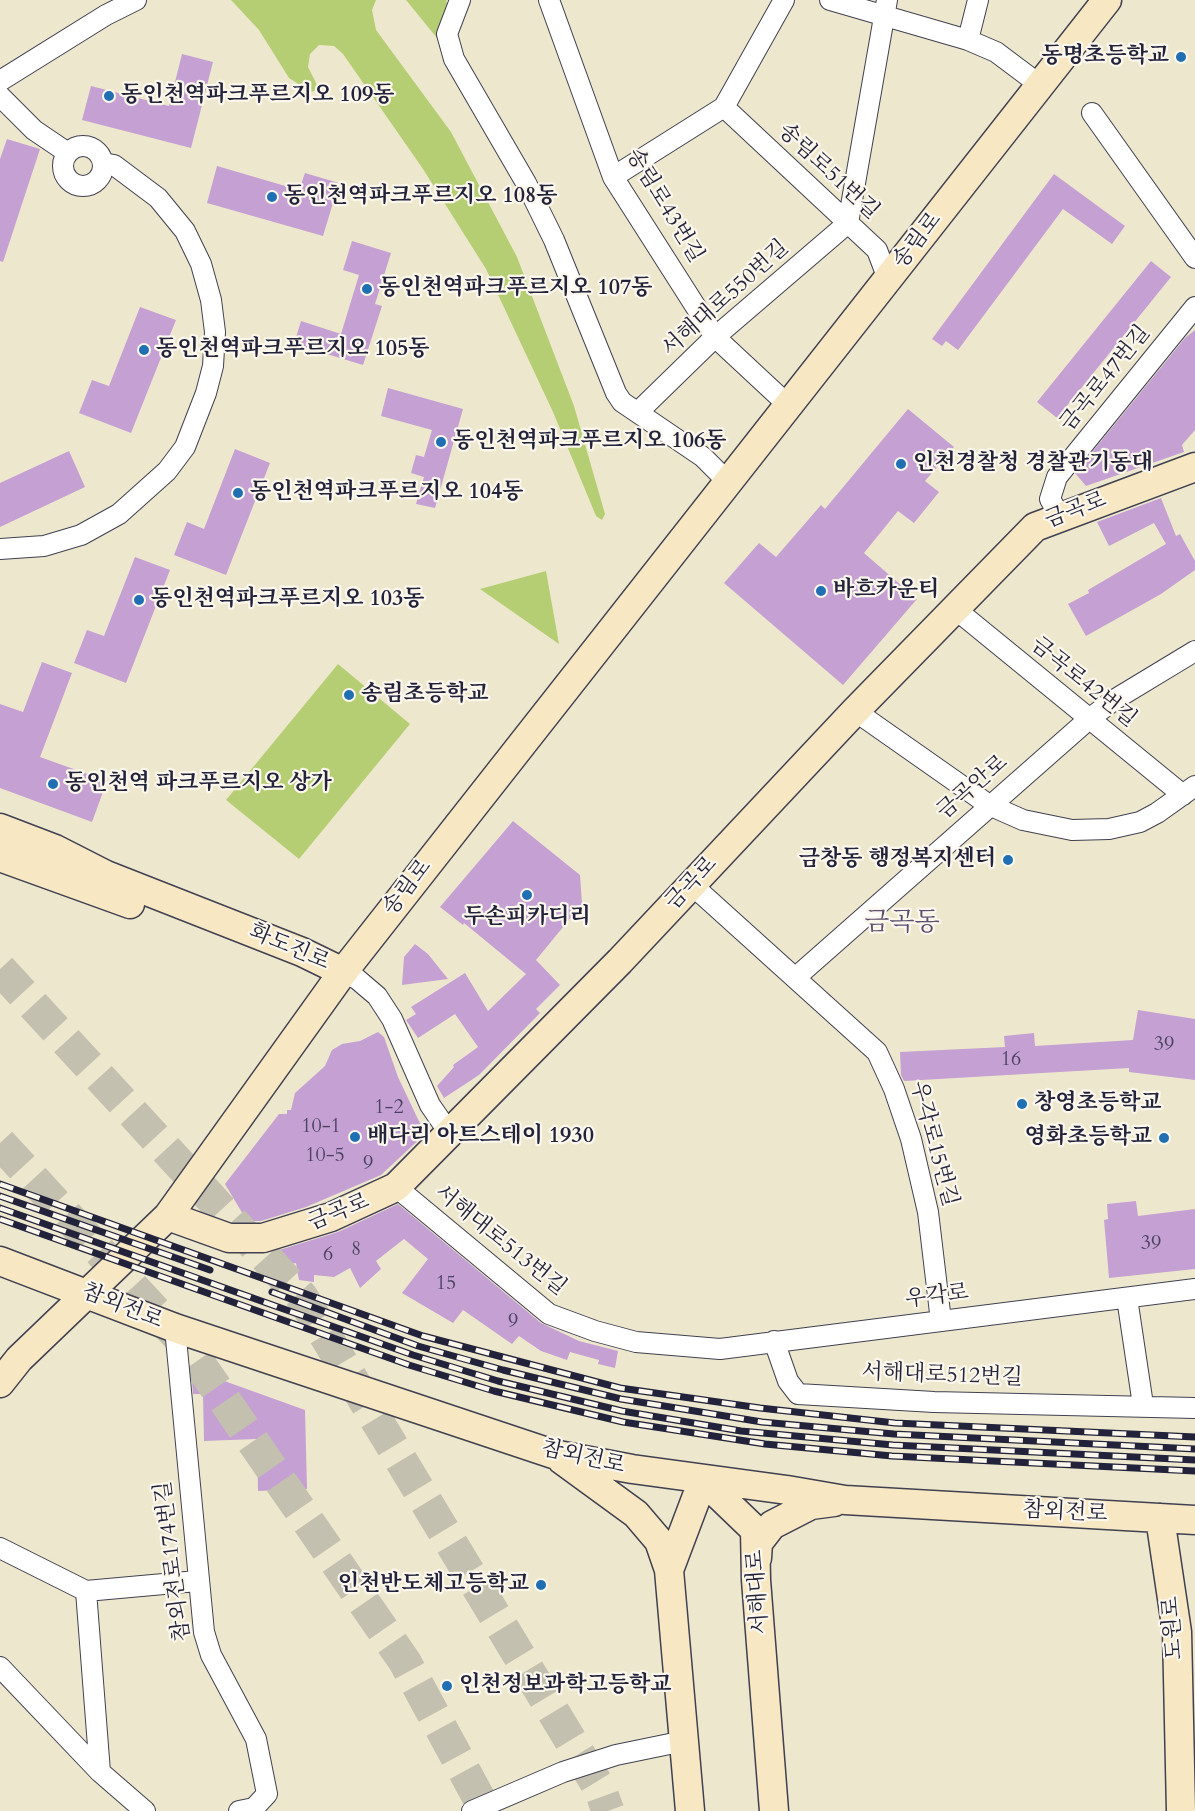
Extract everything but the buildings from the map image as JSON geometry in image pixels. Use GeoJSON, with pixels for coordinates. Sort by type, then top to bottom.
{"type":"FeatureCollection","features":[{"type":"Feature","properties":{"kind":"main road","name":"송림로"},"geometry":{"type":"LineString","coordinates":[[0,1383],[19,1359],[168,1216],[343,972],[1107,0]]}},
{"type":"Feature","properties":{"kind":"main road","name":"금곡로"},"geometry":{"type":"LineString","coordinates":[[168,1216],[214,1235],[255,1239],[281,1234],[331,1218],[396,1188],[692,885],[855,711],[1035,526],[1195,467]]}},
{"type":"Feature","properties":{"kind":"main road","name":"화도진로"},"geometry":{"type":"LineString","coordinates":[[0,828],[55,849],[106,875],[302,952],[343,972]]}},
{"type":"Feature","properties":{"kind":"main road","name":"화도진로"},"geometry":{"type":"LineString","coordinates":[[0,857],[292,964],[343,972]]}},
{"type":"Feature","properties":{"kind":"main road","name":"참외전로"},"geometry":{"type":"LineString","coordinates":[[0,1262],[88,1293],[175,1328],[553,1454],[703,1480],[788,1490],[844,1500],[1195,1520]]}},
{"type":"Feature","properties":{"kind":"main road"},"geometry":{"type":"LineString","coordinates":[[553,1454],[636,1514],[659,1541],[669,1570],[690,1811]]}},
{"type":"Feature","properties":{"kind":"main road"},"geometry":{"type":"LineString","coordinates":[[669,1570],[703,1480]]}},
{"type":"Feature","properties":{"kind":"main road","name":"서해대로"},"geometry":{"type":"LineString","coordinates":[[703,1480],[755,1530],[756,1580],[774,1811]]}},
{"type":"Feature","properties":{"kind":"main road"},"geometry":{"type":"LineString","coordinates":[[756,1580],[758,1543],[772,1525],[812,1505],[844,1500]]}},
{"type":"Feature","properties":{"kind":"main road","name":"도원로"},"geometry":{"type":"LineString","coordinates":[[1160,1518],[1177,1632],[1181,1811]]}},
{"type":"Feature","properties":{"kind":"street"},"geometry":{"type":"LineString","coordinates":[[0,81],[106,15],[136,0]]}},
{"type":"Feature","properties":{"kind":"street"},"geometry":{"type":"LineString","coordinates":[[460,0],[450,21],[447,34],[454,59],[526,183],[554,240],[616,393],[622,402],[703,457],[728,482]]}},
{"type":"Feature","properties":{"kind":"street","name":"송림로43번길"},"geometry":{"type":"LineString","coordinates":[[549,0],[613,177],[716,337],[788,405]]}},
{"type":"Feature","properties":{"kind":"street"},"geometry":{"type":"LineString","coordinates":[[613,177],[724,107],[784,0]]}},
{"type":"Feature","properties":{"kind":"street"},"geometry":{"type":"LineString","coordinates":[[830,0],[885,8],[968,40],[996,52],[1040,85]]}},
{"type":"Feature","properties":{"kind":"street"},"geometry":{"type":"LineString","coordinates":[[968,40],[978,0]]}},
{"type":"Feature","properties":{"kind":"street"},"geometry":{"type":"LineString","coordinates":[[848,223],[885,8]]}},
{"type":"Feature","properties":{"kind":"street"},"geometry":{"type":"LineString","coordinates":[[0,96],[34,130],[68,153]]}},
{"type":"Feature","properties":{"kind":"street","name":"송림로51번길"},"geometry":{"type":"LineString","coordinates":[[724,107],[877,250],[888,279]]}},
{"type":"Feature","properties":{"kind":"street"},"geometry":{"type":"LineString","coordinates":[[1092,113],[1195,258]]}},
{"type":"Feature","properties":{"kind":"street"},"geometry":{"type":"LineString","coordinates":[[86,147],[97,152],[103,163],[98,180],[92,184],[79,186],[72,183],[64,172],[68,153],[86,147]]}},
{"type":"Feature","properties":{"kind":"street"},"geometry":{"type":"LineString","coordinates":[[0,549],[44,546],[81,535],[119,514],[145,493],[185,447],[197,422],[213,366],[215,332],[211,300],[201,264],[185,231],[158,198],[114,165],[103,163]]}},
{"type":"Feature","properties":{"kind":"street","name":"서해대로550번길"},"geometry":{"type":"LineString","coordinates":[[638,412],[716,337],[848,223]]}},
{"type":"Feature","properties":{"kind":"street","name":"금곡로47번길"},"geometry":{"type":"LineString","coordinates":[[1059,516],[1050,499],[1057,477],[1195,307]]}},
{"type":"Feature","properties":{"kind":"street","name":"금곡로42번길"},"geometry":{"type":"LineString","coordinates":[[954,608],[1089,719],[1189,791]]}},
{"type":"Feature","properties":{"kind":"street","name":"금곡안로"},"geometry":{"type":"LineString","coordinates":[[795,978],[1089,719],[1114,700],[1195,651]]}},
{"type":"Feature","properties":{"kind":"street"},"geometry":{"type":"LineString","coordinates":[[855,711],[989,805],[1023,820],[1072,830],[1109,830],[1140,822],[1189,791]]}},
{"type":"Feature","properties":{"kind":"street","name":"우각로15번길"},"geometry":{"type":"LineString","coordinates":[[692,885],[877,1052],[894,1089],[911,1139],[928,1212],[941,1321]]}},
{"type":"Feature","properties":{"kind":"street"},"geometry":{"type":"LineString","coordinates":[[343,972],[357,979],[376,996],[392,1019],[420,1085],[450,1134]]}},
{"type":"Feature","properties":{"kind":"street","name":"서해대로513번길"},"geometry":{"type":"LineString","coordinates":[[396,1188],[549,1314],[595,1331],[636,1342],[684,1346]]}},
{"type":"Feature","properties":{"kind":"street","name":"우각로"},"geometry":{"type":"LineString","coordinates":[[684,1346],[720,1349],[1195,1289]]}},
{"type":"Feature","properties":{"kind":"street"},"geometry":{"type":"LineString","coordinates":[[1127,1298],[1143,1405],[1195,1408]]}},
{"type":"Feature","properties":{"kind":"street","name":"참외전로174번길"},"geometry":{"type":"LineString","coordinates":[[175,1328],[197,1581],[204,1632],[211,1655],[256,1739],[267,1794],[247,1809]]}},
{"type":"Feature","properties":{"kind":"street","name":"서해대로512번길"},"geometry":{"type":"LineString","coordinates":[[774,1341],[788,1382],[798,1394],[934,1402],[1143,1405]]}},
{"type":"Feature","properties":{"kind":"street"},"geometry":{"type":"LineString","coordinates":[[0,1548],[86,1590],[197,1581]]}},
{"type":"Feature","properties":{"kind":"street"},"geometry":{"type":"LineString","coordinates":[[86,1590],[100,1772]]}},
{"type":"Feature","properties":{"kind":"street"},"geometry":{"type":"LineString","coordinates":[[0,1667],[100,1772],[145,1811]]}},
{"type":"Feature","properties":{"kind":"street"},"geometry":{"type":"LineString","coordinates":[[472,1811],[563,1772],[616,1755],[684,1741]]}},
{"type":"Feature","properties":{"kind":"green space"},"geometry":{"type":"Polygon","coordinates":[[[231,0],[376,0],[372,10],[376,30],[451,132],[517,257],[574,406],[605,514],[602,520],[596,516],[553,412],[486,269],[423,169],[343,54],[334,46],[319,45],[310,54],[308,67],[319,89],[311,92],[289,78],[259,30],[231,0]]]}},
{"type":"Feature","properties":{"kind":"green space"},"geometry":{"type":"Polygon","coordinates":[[[406,0],[447,0],[446,2],[451,7],[441,43],[406,0]]]}},
{"type":"Feature","properties":{"kind":"green space"},"geometry":{"type":"Polygon","coordinates":[[[546,571],[559,644],[480,589],[546,571]]]}},
{"type":"Feature","properties":{"kind":"green space"},"geometry":{"type":"Polygon","coordinates":[[[338,664],[410,724],[299,859],[226,800],[338,664]]]}},
{"type":"Feature","properties":{"kind":"tunnel"},"geometry":{"type":"LineString","coordinates":[[0,969],[302,1297],[600,1789],[608,1811]]}},
{"type":"Feature","properties":{"kind":"tunnel"},"geometry":{"type":"LineString","coordinates":[[0,1143],[187,1346],[405,1662],[486,1811]]}},
{"type":"Feature","properties":{"kind":"railway"},"geometry":{"type":"LineString","coordinates":[[0,1184],[423,1336],[620,1388],[760,1408],[895,1423],[1195,1437]]}},
{"type":"Feature","properties":{"kind":"railway"},"geometry":{"type":"LineString","coordinates":[[0,1196],[210,1270]]}},
{"type":"Feature","properties":{"kind":"railway"},"geometry":{"type":"LineString","coordinates":[[0,1208],[413,1355],[498,1381],[622,1411],[741,1431],[893,1445],[1195,1460]]}},
{"type":"Feature","properties":{"kind":"railway"},"geometry":{"type":"LineString","coordinates":[[0,1219],[409,1365],[494,1391],[623,1422],[765,1444],[892,1456],[1195,1471]]}},
{"type":"Feature","properties":{"kind":"railway"},"geometry":{"type":"LineString","coordinates":[[272,1292],[418,1346],[621,1399],[762,1422],[894,1434],[1195,1449]]}},
{"type":"Feature","properties":{"kind":"place","name":"동명초등학교"},"geometry":{"type":"Point","coordinates":[1181,57]}},
{"type":"Feature","properties":{"kind":"place","name":"동인천역파크푸르지오 109동"},"geometry":{"type":"Point","coordinates":[109,96]}},
{"type":"Feature","properties":{"kind":"place","name":"동인천역파크푸르지오 108동"},"geometry":{"type":"Point","coordinates":[272,197]}},
{"type":"Feature","properties":{"kind":"place","name":"동인천역파크푸르지오 107동"},"geometry":{"type":"Point","coordinates":[367,289]}},
{"type":"Feature","properties":{"kind":"place","name":"동인천역파크푸르지오 105동"},"geometry":{"type":"Point","coordinates":[144,350]}},
{"type":"Feature","properties":{"kind":"place","name":"동인천역파크푸르지오 106동"},"geometry":{"type":"Point","coordinates":[441,442]}},
{"type":"Feature","properties":{"kind":"place","name":"인천경찰청 경찰관기동대"},"geometry":{"type":"Point","coordinates":[901,464]}},
{"type":"Feature","properties":{"kind":"place","name":"동인천역파크푸르지오 104동"},"geometry":{"type":"Point","coordinates":[238,493]}},
{"type":"Feature","properties":{"kind":"place","name":"바흐카운티"},"geometry":{"type":"Point","coordinates":[821,591]}},
{"type":"Feature","properties":{"kind":"place","name":"동인천역파크푸르지오 103동"},"geometry":{"type":"Point","coordinates":[139,600]}},
{"type":"Feature","properties":{"kind":"place","name":"송림초등학교"},"geometry":{"type":"Point","coordinates":[349,695]}},
{"type":"Feature","properties":{"kind":"place","name":"동인천역 파크푸르지오 상가"},"geometry":{"type":"Point","coordinates":[53,784]}},
{"type":"Feature","properties":{"kind":"place","name":"금창동 행정복지센터"},"geometry":{"type":"Point","coordinates":[1008,860]}},
{"type":"Feature","properties":{"kind":"place","name":"두손피카디리"},"geometry":{"type":"Point","coordinates":[527,895]}},
{"type":"Feature","properties":{"kind":"place","name":"창영초등학교"},"geometry":{"type":"Point","coordinates":[1022,1104]}},
{"type":"Feature","properties":{"kind":"place","name":"배다리 아트스테이 1930"},"geometry":{"type":"Point","coordinates":[355,1137]}},
{"type":"Feature","properties":{"kind":"place","name":"영화초등학교"},"geometry":{"type":"Point","coordinates":[1164,1138]}},
{"type":"Feature","properties":{"kind":"place","name":"인천반도체고등학교"},"geometry":{"type":"Point","coordinates":[541,1585]}},
{"type":"Feature","properties":{"kind":"place","name":"인천정보과학고등학교"},"geometry":{"type":"Point","coordinates":[447,1686]}},
{"type":"Feature","properties":{"kind":"district","name":"금곡동"},"geometry":{"type":"Point","coordinates":[902,924]}}]}
